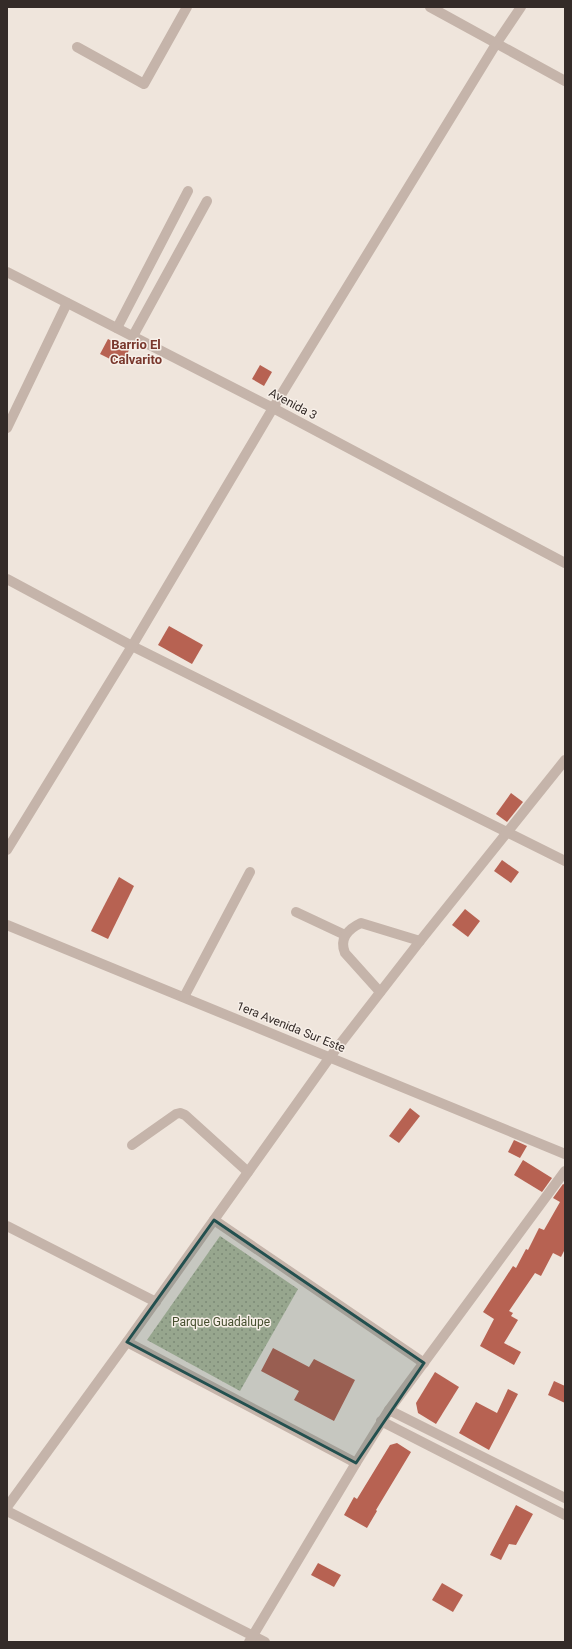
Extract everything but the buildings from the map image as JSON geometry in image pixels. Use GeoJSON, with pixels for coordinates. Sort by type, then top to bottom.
{"type":"FeatureCollection","features":[{"type":"Feature","properties":{"kind":"street"},"geometry":{"type":"LineString","coordinates":[[77,47],[144,84],[187,7]]}},
{"type":"Feature","properties":{"kind":"street"},"geometry":{"type":"LineString","coordinates":[[430,7],[565,81]]}},
{"type":"Feature","properties":{"kind":"street"},"geometry":{"type":"LineString","coordinates":[[7,850],[132,646],[273,408],[496,44],[521,7]]}},
{"type":"Feature","properties":{"kind":"street"},"geometry":{"type":"LineString","coordinates":[[118,328],[188,191]]}},
{"type":"Feature","properties":{"kind":"street"},"geometry":{"type":"LineString","coordinates":[[133,336],[207,201]]}},
{"type":"Feature","properties":{"kind":"street","name":"Avenida 3"},"geometry":{"type":"LineString","coordinates":[[7,272],[273,408],[565,563]]}},
{"type":"Feature","properties":{"kind":"street"},"geometry":{"type":"LineString","coordinates":[[7,428],[67,303]]}},
{"type":"Feature","properties":{"kind":"street"},"geometry":{"type":"LineString","coordinates":[[7,579],[132,646],[565,861]]}},
{"type":"Feature","properties":{"kind":"street"},"geometry":{"type":"LineString","coordinates":[[7,1507],[156,1302],[330,1057],[420,941],[565,760]]}},
{"type":"Feature","properties":{"kind":"street"},"geometry":{"type":"LineString","coordinates":[[184,997],[250,872]]}},
{"type":"Feature","properties":{"kind":"street"},"geometry":{"type":"LineString","coordinates":[[296,912],[345,935]]}},
{"type":"Feature","properties":{"kind":"street"},"geometry":{"type":"LineString","coordinates":[[380,992],[345,954],[342,946],[345,935],[352,927],[361,923],[420,941]]}},
{"type":"Feature","properties":{"kind":"street","name":"1era Avenida Sur Este"},"geometry":{"type":"LineString","coordinates":[[7,925],[565,1154]]}},
{"type":"Feature","properties":{"kind":"street"},"geometry":{"type":"LineString","coordinates":[[132,1145],[176,1114],[180,1113],[185,1115],[248,1172]]}},
{"type":"Feature","properties":{"kind":"street"},"geometry":{"type":"LineString","coordinates":[[251,1639],[389,1410],[565,1171]]}},
{"type":"Feature","properties":{"kind":"street"},"geometry":{"type":"LineString","coordinates":[[214,1220],[424,1363]]}},
{"type":"Feature","properties":{"kind":"street"},"geometry":{"type":"LineString","coordinates":[[7,1226],[156,1302]]}},
{"type":"Feature","properties":{"kind":"street"},"geometry":{"type":"LineString","coordinates":[[127,1342],[356,1463]]}},
{"type":"Feature","properties":{"kind":"street"},"geometry":{"type":"LineString","coordinates":[[389,1410],[565,1498]]}},
{"type":"Feature","properties":{"kind":"street"},"geometry":{"type":"LineString","coordinates":[[381,1422],[565,1515]]}},
{"type":"Feature","properties":{"kind":"street"},"geometry":{"type":"LineString","coordinates":[[7,1511],[251,1639],[265,1642]]}},
{"type":"Feature","properties":{"kind":"highlighted area"},"geometry":{"type":"Polygon","coordinates":[[[214,1220],[424,1363],[356,1463],[127,1342],[214,1220]]]}},
{"type":"Feature","properties":{"kind":"green space","name":"Parque Guadalupe"},"geometry":{"type":"Polygon","coordinates":[[[220,1236],[298,1289],[240,1391],[147,1340],[220,1236]]]}},
{"type":"Feature","properties":{"kind":"district","name":"Barrio El Calvarito"},"geometry":{"type":"Point","coordinates":[136,352]}}]}
